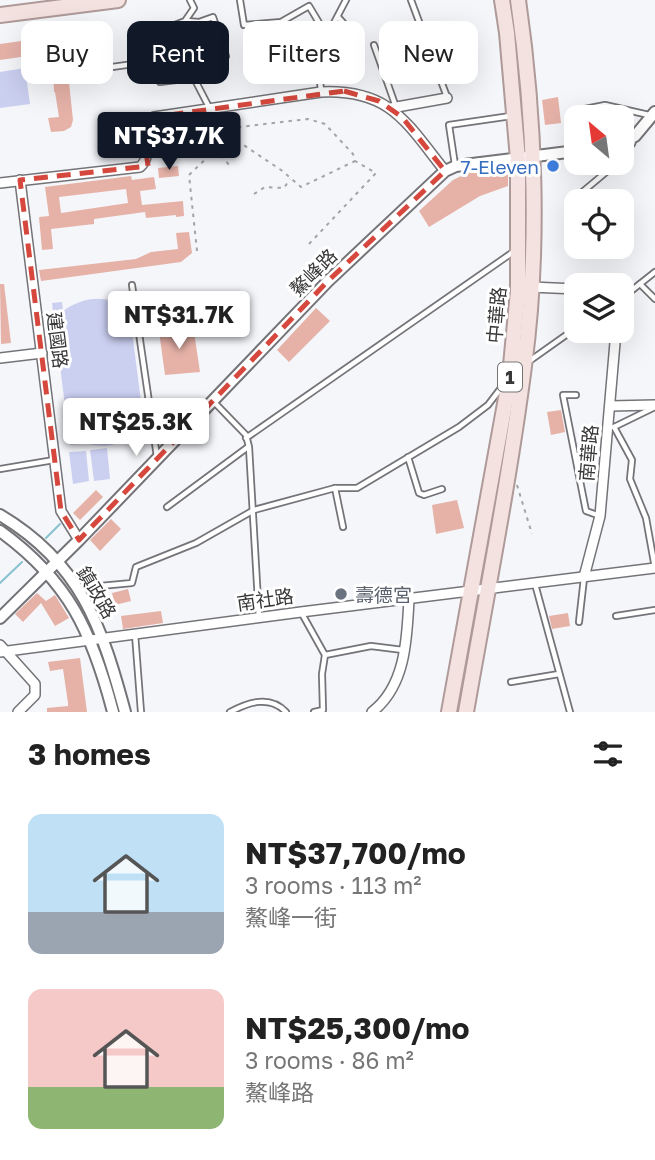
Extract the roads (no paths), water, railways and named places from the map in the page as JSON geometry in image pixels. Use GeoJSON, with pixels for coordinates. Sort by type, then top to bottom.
{"type":"FeatureCollection","features":[{"type":"Feature","properties":{"kind":"main road"},"geometry":{"type":"LineString","coordinates":[[0,6],[45,0]]}},
{"type":"Feature","properties":{"kind":"main road"},"geometry":{"type":"LineString","coordinates":[[0,15],[118,0]]}},
{"type":"Feature","properties":{"kind":"main road","name":"中華路"},"geometry":{"type":"LineString","coordinates":[[449,712],[510,376],[526,158],[515,116],[502,0]]}},
{"type":"Feature","properties":{"kind":"main road","name":"中華路"},"geometry":{"type":"LineString","coordinates":[[466,712],[524,365],[531,287],[525,51],[518,0]]}},
{"type":"Feature","properties":{"kind":"street"},"geometry":{"type":"LineString","coordinates":[[0,183],[140,167],[145,163],[146,157],[142,129],[146,122],[154,117],[321,92],[344,91],[365,95],[394,108],[451,169],[564,153]]}},
{"type":"Feature","properties":{"kind":"street"},"geometry":{"type":"LineString","coordinates":[[394,108],[447,98]]}},
{"type":"Feature","properties":{"kind":"street"},"geometry":{"type":"LineString","coordinates":[[635,136],[654,114]]}},
{"type":"Feature","properties":{"kind":"street","name":"鰲峰路"},"geometry":{"type":"LineString","coordinates":[[0,618],[79,540],[328,281],[451,169]]}},
{"type":"Feature","properties":{"kind":"street","name":"建國路"},"geometry":{"type":"LineString","coordinates":[[20,180],[61,511],[79,540]]}},
{"type":"Feature","properties":{"kind":"street"},"geometry":{"type":"LineString","coordinates":[[531,287],[564,288]]}},
{"type":"Feature","properties":{"kind":"street","name":"南華路"},"geometry":{"type":"LineString","coordinates":[[584,577],[600,516],[611,429],[615,343]]}},
{"type":"Feature","properties":{"kind":"street"},"geometry":{"type":"LineString","coordinates":[[0,358],[42,353]]}},
{"type":"Feature","properties":{"kind":"street"},"geometry":{"type":"LineString","coordinates":[[610,406],[655,406]]}},
{"type":"Feature","properties":{"kind":"street","name":"鎮政路"},"geometry":{"type":"LineString","coordinates":[[0,515],[18,526],[57,562],[90,606],[103,638],[125,712]]}},
{"type":"Feature","properties":{"kind":"street","name":"鎮政路"},"geometry":{"type":"LineString","coordinates":[[0,531],[30,555],[74,608],[91,640],[113,712]]}},
{"type":"Feature","properties":{"kind":"street","name":"南社路"},"geometry":{"type":"LineString","coordinates":[[2,649],[655,569]]}},
{"type":"Feature","properties":{"kind":"street"},"geometry":{"type":"LineString","coordinates":[[372,712],[381,705],[399,676],[405,650],[409,599]]}},
{"type":"Feature","properties":{"kind":"street"},"geometry":{"type":"LineString","coordinates":[[2,649],[35,684],[35,695],[18,712]]}},
{"type":"Feature","properties":{"kind":"lane"},"geometry":{"type":"LineString","coordinates":[[185,21],[194,8],[190,0]]}},
{"type":"Feature","properties":{"kind":"lane"},"geometry":{"type":"LineString","coordinates":[[240,0],[244,21]]}},
{"type":"Feature","properties":{"kind":"lane"},"geometry":{"type":"LineString","coordinates":[[335,21],[346,0]]}},
{"type":"Feature","properties":{"kind":"lane"},"geometry":{"type":"LineString","coordinates":[[411,0],[447,98]]}},
{"type":"Feature","properties":{"kind":"lane"},"geometry":{"type":"LineString","coordinates":[[283,21],[309,6],[318,21]]}},
{"type":"Feature","properties":{"kind":"lane"},"geometry":{"type":"LineString","coordinates":[[338,17],[342,21]]}},
{"type":"Feature","properties":{"kind":"lane"},"geometry":{"type":"LineString","coordinates":[[374,45],[394,108]]}},
{"type":"Feature","properties":{"kind":"lane"},"geometry":{"type":"LineString","coordinates":[[197,84],[210,110]]}},
{"type":"Feature","properties":{"kind":"lane"},"geometry":{"type":"LineString","coordinates":[[320,84],[321,92]]}},
{"type":"Feature","properties":{"kind":"lane"},"geometry":{"type":"LineString","coordinates":[[634,110],[654,114]]}},
{"type":"Feature","properties":{"kind":"lane"},"geometry":{"type":"LineString","coordinates":[[451,169],[449,125],[515,116]]}},
{"type":"Feature","properties":{"kind":"lane"},"geometry":{"type":"LineString","coordinates":[[586,189],[603,175]]}},
{"type":"Feature","properties":{"kind":"lane"},"geometry":{"type":"LineString","coordinates":[[246,438],[519,248]]}},
{"type":"Feature","properties":{"kind":"lane"},"geometry":{"type":"LineString","coordinates":[[634,289],[655,272]]}},
{"type":"Feature","properties":{"kind":"lane"},"geometry":{"type":"LineString","coordinates":[[640,284],[655,299]]}},
{"type":"Feature","properties":{"kind":"lane"},"geometry":{"type":"LineString","coordinates":[[132,285],[157,459]]}},
{"type":"Feature","properties":{"kind":"lane"},"geometry":{"type":"LineString","coordinates":[[78,588],[132,583],[136,567],[196,543],[254,510],[335,488],[357,488],[459,427],[488,405],[510,376],[564,337]]}},
{"type":"Feature","properties":{"kind":"lane"},"geometry":{"type":"LineString","coordinates":[[576,395],[563,395],[586,511],[600,516]]}},
{"type":"Feature","properties":{"kind":"lane"},"geometry":{"type":"LineString","coordinates":[[214,401],[246,438],[249,447],[259,618]]}},
{"type":"Feature","properties":{"kind":"lane"},"geometry":{"type":"LineString","coordinates":[[655,406],[611,429],[632,460],[631,479],[646,518],[655,569]]}},
{"type":"Feature","properties":{"kind":"lane"},"geometry":{"type":"LineString","coordinates":[[167,507],[249,447]]}},
{"type":"Feature","properties":{"kind":"lane"},"geometry":{"type":"LineString","coordinates":[[408,457],[419,493],[424,495],[442,489]]}},
{"type":"Feature","properties":{"kind":"lane"},"geometry":{"type":"LineString","coordinates":[[0,469],[55,460]]}},
{"type":"Feature","properties":{"kind":"lane"},"geometry":{"type":"LineString","coordinates":[[335,488],[343,527]]}},
{"type":"Feature","properties":{"kind":"lane"},"geometry":{"type":"LineString","coordinates":[[579,622],[584,577]]}},
{"type":"Feature","properties":{"kind":"lane"},"geometry":{"type":"LineString","coordinates":[[535,583],[570,712]]}},
{"type":"Feature","properties":{"kind":"lane"},"geometry":{"type":"LineString","coordinates":[[616,616],[655,610]]}},
{"type":"Feature","properties":{"kind":"lane"},"geometry":{"type":"LineString","coordinates":[[301,612],[325,655],[322,674],[323,710],[314,712]]}},
{"type":"Feature","properties":{"kind":"lane"},"geometry":{"type":"LineString","coordinates":[[135,634],[141,712]]}},
{"type":"Feature","properties":{"kind":"lane"},"geometry":{"type":"LineString","coordinates":[[325,655],[371,646],[405,650]]}},
{"type":"Feature","properties":{"kind":"lane"},"geometry":{"type":"LineString","coordinates":[[511,682],[559,674]]}},
{"type":"Feature","properties":{"kind":"lane"},"geometry":{"type":"LineString","coordinates":[[230,712],[247,703],[268,701],[279,704],[286,712]]}},
{"type":"Feature","properties":{"kind":"waterway"},"geometry":{"type":"LineString","coordinates":[[46,538],[60,524]]}},
{"type":"Feature","properties":{"kind":"waterway"},"geometry":{"type":"LineString","coordinates":[[0,583],[22,562]]}},
{"type":"Feature","properties":{"kind":"place","name":"7-Eleven"},"geometry":{"type":"Point","coordinates":[553,166]}},
{"type":"Feature","properties":{"kind":"place","name":"壽德宮"},"geometry":{"type":"Point","coordinates":[341,594]}}]}
